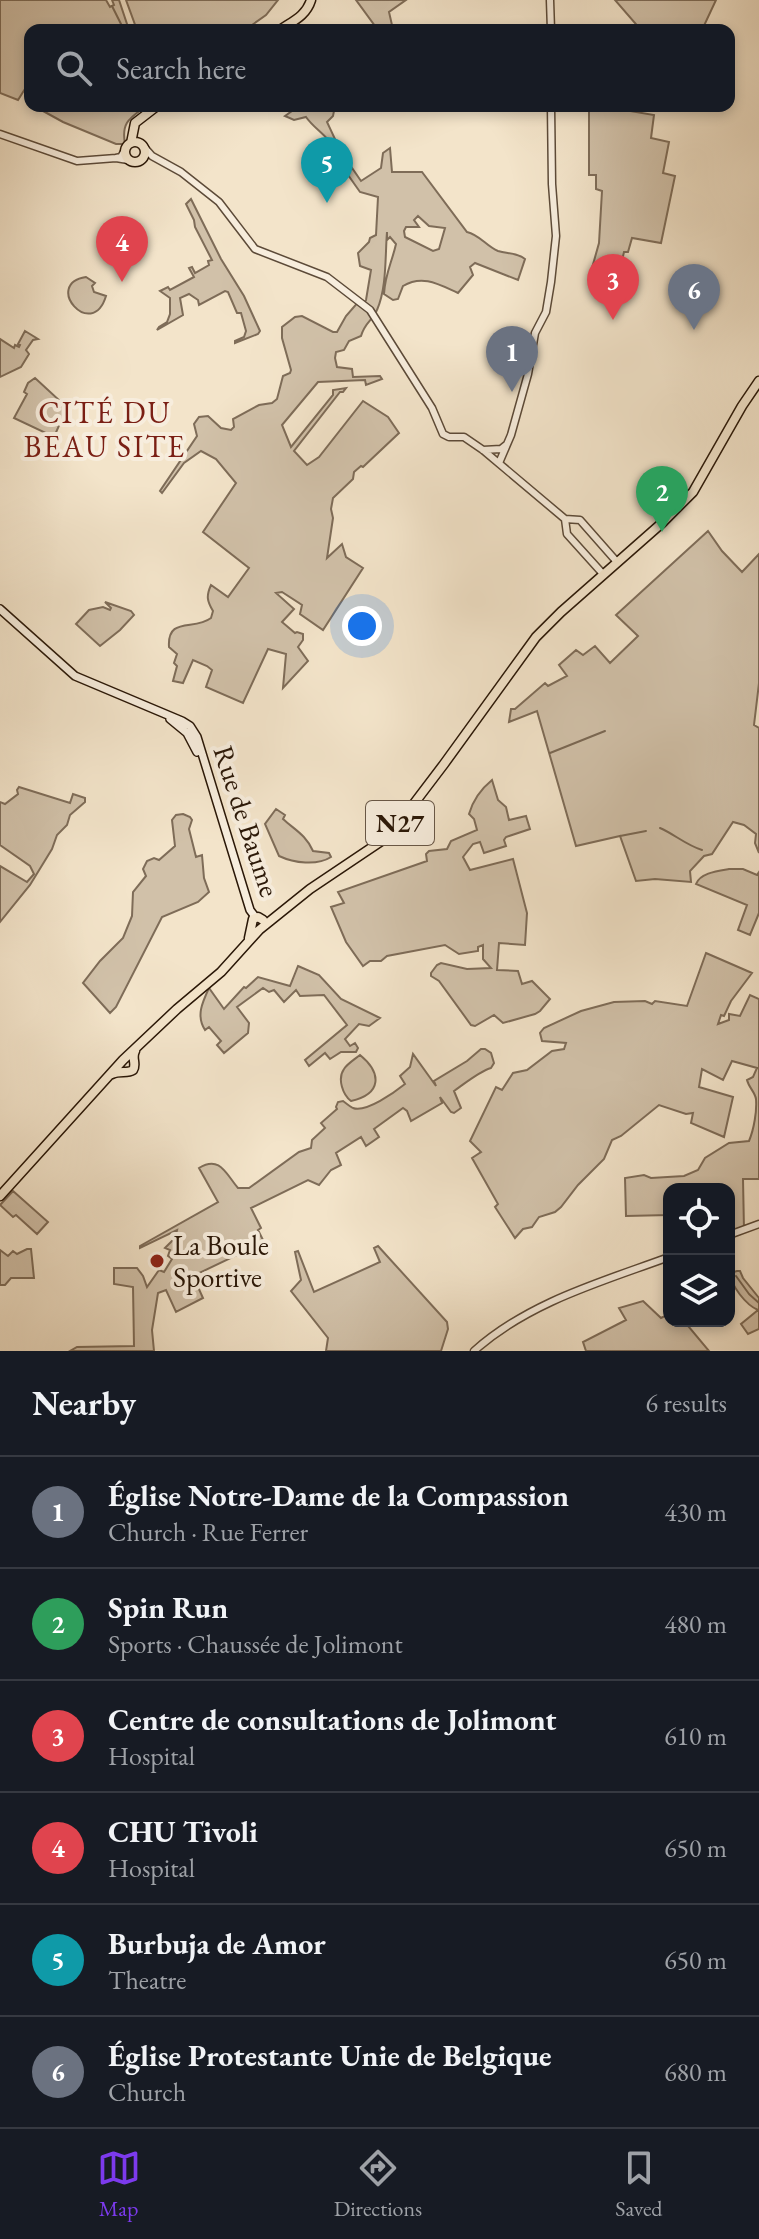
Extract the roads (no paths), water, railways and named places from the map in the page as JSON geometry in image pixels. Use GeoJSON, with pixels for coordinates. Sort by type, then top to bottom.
{"type":"FeatureCollection","features":[{"type":"Feature","properties":{"kind":"main road"},"geometry":{"type":"LineString","coordinates":[[290,24],[301,17],[311,0]]}},
{"type":"Feature","properties":{"kind":"main road"},"geometry":{"type":"LineString","coordinates":[[133,146],[146,152],[137,163],[133,146],[135,123],[149,112]]}},
{"type":"Feature","properties":{"kind":"main road"},"geometry":{"type":"LineString","coordinates":[[144,116],[156,112]]}},
{"type":"Feature","properties":{"kind":"main road","name":"N27"},"geometry":{"type":"LineString","coordinates":[[0,1196],[112,1075],[126,1064],[136,1049],[177,1009],[211,982],[246,945],[257,924],[282,911],[380,842],[397,826],[536,637],[693,492],[759,381]]}},
{"type":"Feature","properties":{"kind":"main road","name":"Rue de Baume"},"geometry":{"type":"LineString","coordinates":[[0,612],[75,676],[190,726],[200,746],[257,924]]}},
{"type":"Feature","properties":{"kind":"street"},"geometry":{"type":"LineString","coordinates":[[550,0],[551,24]]}},
{"type":"Feature","properties":{"kind":"street"},"geometry":{"type":"LineString","coordinates":[[499,463],[509,442],[525,385],[535,333],[546,312],[556,236],[551,112]]}},
{"type":"Feature","properties":{"kind":"street"},"geometry":{"type":"LineString","coordinates":[[0,134],[84,162],[121,157],[133,146],[189,178],[219,202],[255,249],[327,277],[363,304],[373,314],[432,408],[441,432],[449,437],[464,437],[565,519],[580,520],[617,562]]}},
{"type":"Feature","properties":{"kind":"street"},"geometry":{"type":"LineString","coordinates":[[144,158],[160,160]]}},
{"type":"Feature","properties":{"kind":"street"},"geometry":{"type":"LineString","coordinates":[[483,450],[501,449],[509,442]]}},
{"type":"Feature","properties":{"kind":"street"},"geometry":{"type":"LineString","coordinates":[[565,519],[567,534],[603,574]]}},
{"type":"Feature","properties":{"kind":"street"},"geometry":{"type":"LineString","coordinates":[[735,1233],[759,1224]]}},
{"type":"Feature","properties":{"kind":"street"},"geometry":{"type":"LineString","coordinates":[[474,1351],[549,1302],[663,1259]]}},
{"type":"Feature","properties":{"kind":"waterway"},"geometry":{"type":"LineString","coordinates":[[112,6],[121,24]]}},
{"type":"Feature","properties":{"kind":"waterway"},"geometry":{"type":"LineString","coordinates":[[550,753],[605,731]]}},
{"type":"Feature","properties":{"kind":"waterway"},"geometry":{"type":"LineString","coordinates":[[660,828],[702,850]]}},
{"type":"Feature","properties":{"kind":"waterway"},"geometry":{"type":"LineString","coordinates":[[620,836],[646,831]]}},
{"type":"Feature","properties":{"kind":"waterway"},"geometry":{"type":"LineString","coordinates":[[736,1276],[759,1303]]}},
{"type":"Feature","properties":{"kind":"place","name":"Burbuja de Amor"},"geometry":{"type":"Point","coordinates":[327,203]}},
{"type":"Feature","properties":{"kind":"place","name":"CHU Tivoli"},"geometry":{"type":"Point","coordinates":[122,282]}},
{"type":"Feature","properties":{"kind":"place","name":"Centre de consultations de Jolimont"},"geometry":{"type":"Point","coordinates":[613,320]}},
{"type":"Feature","properties":{"kind":"place","name":"Église Protestante Unie de Belgique"},"geometry":{"type":"Point","coordinates":[694,330]}},
{"type":"Feature","properties":{"kind":"place","name":"Église Notre-Dame de la Compassion"},"geometry":{"type":"Point","coordinates":[512,392]}},
{"type":"Feature","properties":{"kind":"place","name":"Spin Run"},"geometry":{"type":"Point","coordinates":[662,532]}},
{"type":"Feature","properties":{"kind":"place","name":"La Boule Sportive"},"geometry":{"type":"Point","coordinates":[157,1261]}},
{"type":"Feature","properties":{"kind":"district","name":"CITÉ DU BEAU SITE"},"geometry":{"type":"Point","coordinates":[105,429]}}]}
